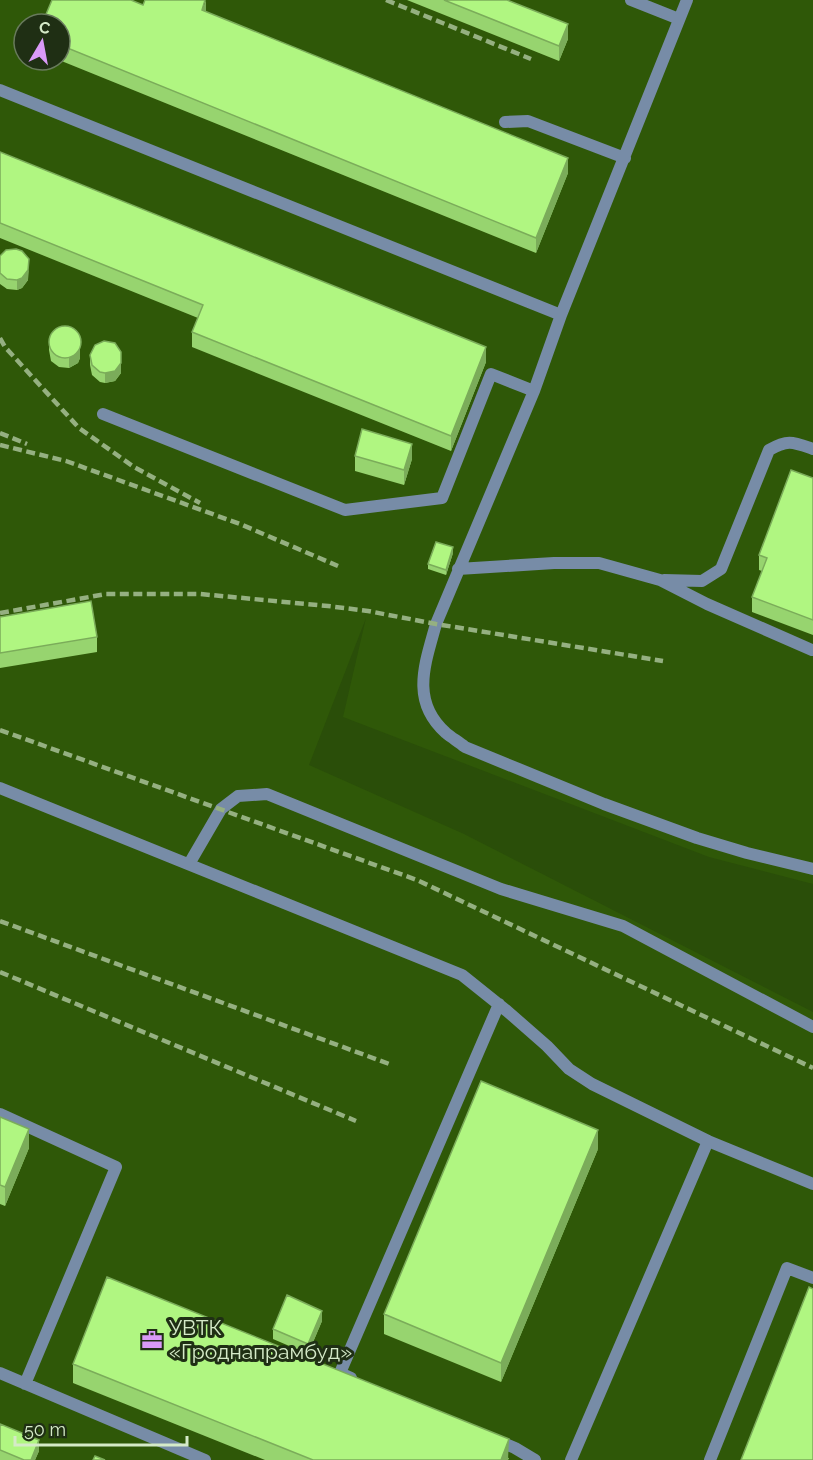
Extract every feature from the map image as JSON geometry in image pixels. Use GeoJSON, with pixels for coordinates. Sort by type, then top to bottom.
{"type":"FeatureCollection","features":[{"type":"Feature","properties":{"kind":"lane"},"geometry":{"type":"LineString","coordinates":[[631,0],[679,19]]}},
{"type":"Feature","properties":{"kind":"lane"},"geometry":{"type":"LineString","coordinates":[[687,0],[561,315],[534,391],[436,624],[425,662],[422,682],[424,700],[433,718],[445,732],[465,747],[697,838],[813,869]]}},
{"type":"Feature","properties":{"kind":"lane"},"geometry":{"type":"LineString","coordinates":[[0,90],[561,315]]}},
{"type":"Feature","properties":{"kind":"lane"},"geometry":{"type":"LineString","coordinates":[[505,122],[528,121],[625,158]]}},
{"type":"Feature","properties":{"kind":"lane"},"geometry":{"type":"LineString","coordinates":[[103,414],[345,510],[442,498],[491,375],[534,391]]}},
{"type":"Feature","properties":{"kind":"lane"},"geometry":{"type":"LineString","coordinates":[[660,580],[702,581],[721,569],[769,450],[778,445],[793,442],[813,449]]}},
{"type":"Feature","properties":{"kind":"lane"},"geometry":{"type":"LineString","coordinates":[[459,569],[554,563],[598,563],[660,580],[707,604],[812,650]]}},
{"type":"Feature","properties":{"kind":"lane"},"geometry":{"type":"LineString","coordinates":[[0,788],[462,975],[547,1046],[569,1069],[592,1084],[708,1141],[813,1184]]}},
{"type":"Feature","properties":{"kind":"lane"},"geometry":{"type":"LineString","coordinates":[[189,864],[221,809],[238,796],[267,795],[501,889],[623,926],[813,1027]]}},
{"type":"Feature","properties":{"kind":"lane"},"geometry":{"type":"LineString","coordinates":[[362,1383],[340,1373],[498,1004]]}},
{"type":"Feature","properties":{"kind":"lane"},"geometry":{"type":"LineString","coordinates":[[0,1114],[116,1167],[25,1384]]}},
{"type":"Feature","properties":{"kind":"lane"},"geometry":{"type":"LineString","coordinates":[[571,1460],[708,1141]]}},
{"type":"Feature","properties":{"kind":"lane"},"geometry":{"type":"LineString","coordinates":[[710,1460],[787,1268],[813,1278]]}},
{"type":"Feature","properties":{"kind":"lane"},"geometry":{"type":"LineString","coordinates":[[0,1374],[205,1460]]}},
{"type":"Feature","properties":{"kind":"lane"},"geometry":{"type":"LineString","coordinates":[[482,1434],[515,1448],[535,1460]]}},
{"type":"Feature","properties":{"kind":"shaded area"},"geometry":{"type":"Polygon","coordinates":[[[0,0],[813,0],[813,884],[709,857],[343,717],[366,618],[309,765],[464,834],[813,1012],[813,1460],[0,1460],[0,0]]]}},
{"type":"Feature","properties":{"kind":"building"},"geometry":{"type":"Polygon","coordinates":[[[52,0],[131,0],[143,5],[145,0],[205,0],[202,10],[568,158],[536,238],[72,50],[72,12],[47,12],[52,0]]]}},
{"type":"Feature","properties":{"kind":"building"},"geometry":{"type":"Polygon","coordinates":[[[444,0],[507,0],[568,24],[559,46],[444,0]]]}},
{"type":"Feature","properties":{"kind":"building"},"geometry":{"type":"Polygon","coordinates":[[[0,152],[486,347],[451,436],[192,332],[203,305],[0,223],[0,152]]]}},
{"type":"Feature","properties":{"kind":"building"},"geometry":{"type":"Polygon","coordinates":[[[6,250],[22,251],[29,259],[28,270],[22,278],[7,279],[0,273],[0,256],[6,250]]]}},
{"type":"Feature","properties":{"kind":"building"},"geometry":{"type":"Polygon","coordinates":[[[65,326],[76,331],[81,342],[76,353],[65,358],[54,353],[49,342],[54,331],[65,326]]]}},
{"type":"Feature","properties":{"kind":"building"},"geometry":{"type":"Polygon","coordinates":[[[104,341],[115,343],[121,352],[121,363],[115,371],[105,373],[92,365],[90,355],[95,345],[104,341]]]}},
{"type":"Feature","properties":{"kind":"building"},"geometry":{"type":"Polygon","coordinates":[[[362,429],[412,444],[404,470],[355,456],[362,429]]]}},
{"type":"Feature","properties":{"kind":"building"},"geometry":{"type":"Polygon","coordinates":[[[791,470],[813,478],[813,620],[752,597],[767,558],[759,555],[791,470]]]}},
{"type":"Feature","properties":{"kind":"building"},"geometry":{"type":"Polygon","coordinates":[[[436,542],[453,547],[446,570],[428,564],[436,542]]]}},
{"type":"Feature","properties":{"kind":"building"},"geometry":{"type":"Polygon","coordinates":[[[91,601],[97,637],[0,653],[0,617],[91,601]]]}},
{"type":"Feature","properties":{"kind":"building"},"geometry":{"type":"Polygon","coordinates":[[[481,1081],[598,1130],[501,1363],[384,1314],[481,1081]]]}},
{"type":"Feature","properties":{"kind":"building"},"geometry":{"type":"Polygon","coordinates":[[[0,1117],[29,1129],[5,1187],[0,1185],[0,1117]]]}},
{"type":"Feature","properties":{"kind":"building","name":"УВТК «Гроднапрамбуд»"},"geometry":{"type":"Polygon","coordinates":[[[107,1277],[509,1439],[501,1460],[313,1460],[73,1364],[107,1277]]]}},
{"type":"Feature","properties":{"kind":"building"},"geometry":{"type":"Polygon","coordinates":[[[809,1287],[813,1289],[813,1460],[741,1460],[809,1287]]]}},
{"type":"Feature","properties":{"kind":"building"},"geometry":{"type":"Polygon","coordinates":[[[287,1295],[322,1311],[308,1344],[273,1329],[287,1295]]]}},
{"type":"Feature","properties":{"kind":"building"},"geometry":{"type":"Polygon","coordinates":[[[0,1424],[39,1440],[31,1460],[24,1460],[0,1450],[0,1424]]]}},
{"type":"Feature","properties":{"kind":"building"},"geometry":{"type":"Polygon","coordinates":[[[95,1456],[105,1460],[93,1460],[95,1456]]]}},
{"type":"Feature","properties":{"kind":"railway"},"geometry":{"type":"LineString","coordinates":[[386,0],[531,59]]}},
{"type":"Feature","properties":{"kind":"railway"},"geometry":{"type":"LineString","coordinates":[[0,338],[5,347],[79,428],[134,467],[200,503]]}},
{"type":"Feature","properties":{"kind":"railway"},"geometry":{"type":"LineString","coordinates":[[0,433],[27,444]]}},
{"type":"Feature","properties":{"kind":"railway"},"geometry":{"type":"LineString","coordinates":[[0,445],[66,461],[240,524],[338,566]]}},
{"type":"Feature","properties":{"kind":"railway"},"geometry":{"type":"LineString","coordinates":[[0,613],[106,594],[200,594],[368,611],[663,661]]}},
{"type":"Feature","properties":{"kind":"railway"},"geometry":{"type":"LineString","coordinates":[[0,730],[417,880],[813,1068]]}},
{"type":"Feature","properties":{"kind":"railway"},"geometry":{"type":"LineString","coordinates":[[0,921],[392,1065]]}},
{"type":"Feature","properties":{"kind":"railway"},"geometry":{"type":"LineString","coordinates":[[0,972],[356,1121]]}},
{"type":"Feature","properties":{"kind":"place","name":"УВТК «Гроднапрамбуд»"},"geometry":{"type":"Point","coordinates":[152,1340]}}]}
